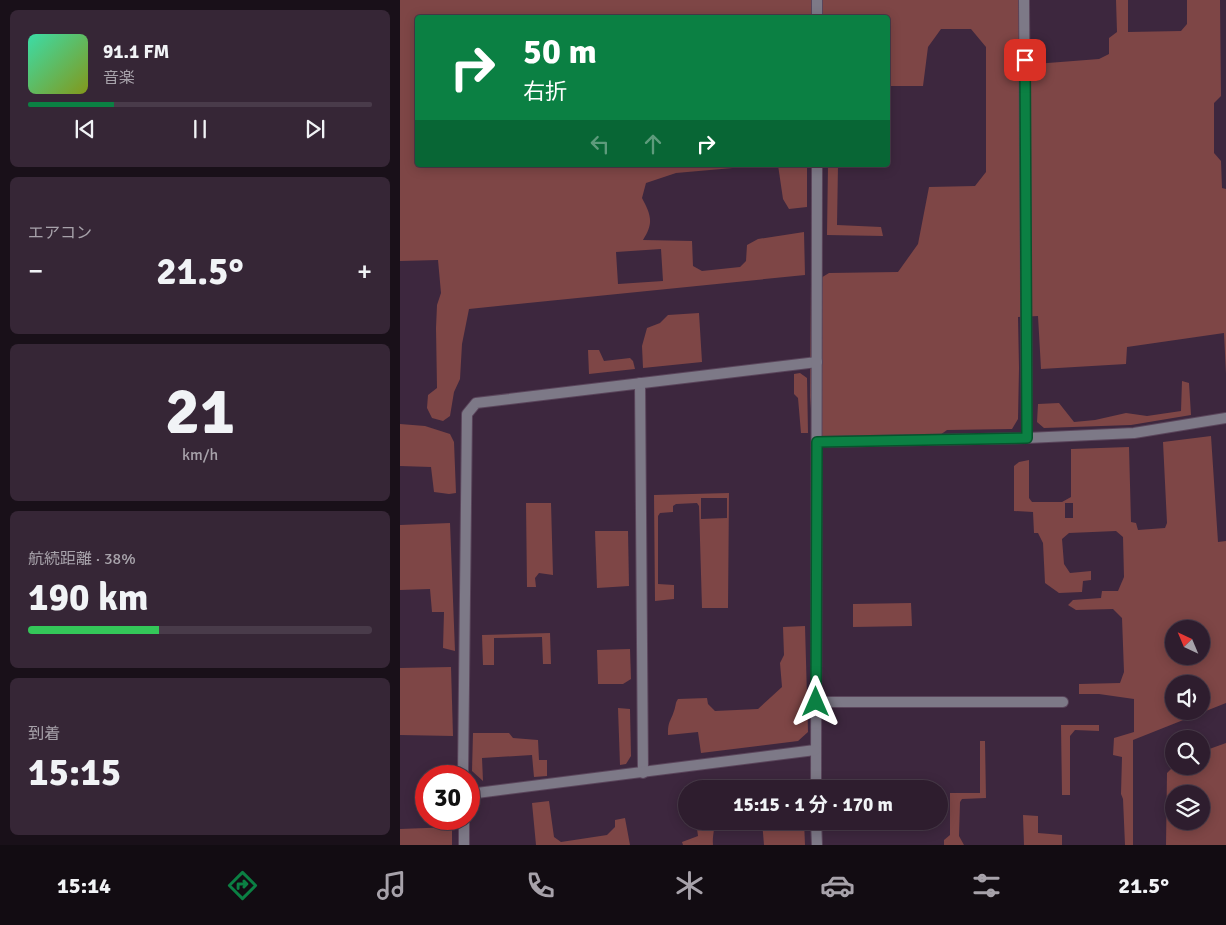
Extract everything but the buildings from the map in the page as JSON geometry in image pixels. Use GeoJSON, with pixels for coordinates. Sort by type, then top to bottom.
{"type":"FeatureCollection","features":[{"type":"Feature","properties":{"kind":"street"},"geometry":{"type":"LineString","coordinates":[[817,0],[817,15]]}},
{"type":"Feature","properties":{"kind":"street"},"geometry":{"type":"LineString","coordinates":[[1024,0],[1027,438]]}},
{"type":"Feature","properties":{"kind":"street"},"geometry":{"type":"LineString","coordinates":[[816,780],[817,167]]}},
{"type":"Feature","properties":{"kind":"street"},"geometry":{"type":"LineString","coordinates":[[463,765],[467,414],[476,403],[817,362]]}},
{"type":"Feature","properties":{"kind":"street"},"geometry":{"type":"LineString","coordinates":[[640,383],[643,773]]}},
{"type":"Feature","properties":{"kind":"street"},"geometry":{"type":"LineString","coordinates":[[817,442],[1027,438],[1134,433],[1226,418]]}},
{"type":"Feature","properties":{"kind":"street"},"geometry":{"type":"LineString","coordinates":[[816,702],[1063,702]]}},
{"type":"Feature","properties":{"kind":"street"},"geometry":{"type":"LineString","coordinates":[[480,793],[815,750]]}},
{"type":"Feature","properties":{"kind":"street"},"geometry":{"type":"LineString","coordinates":[[464,830],[464,845]]}},
{"type":"Feature","properties":{"kind":"street"},"geometry":{"type":"LineString","coordinates":[[816,830],[817,845]]}},
{"type":"Feature","properties":{"kind":"shaded area"},"geometry":{"type":"Polygon","coordinates":[[[400,0],[1021,0],[1022,65],[1099,59],[1109,54],[1109,38],[1117,32],[1116,0],[1128,0],[1128,32],[1181,31],[1187,24],[1187,0],[1220,0],[1221,96],[1214,103],[1214,153],[1221,161],[1222,188],[1226,189],[1226,374],[1224,333],[1127,347],[1126,364],[1041,369],[1038,316],[1018,317],[1018,419],[1012,429],[947,430],[940,435],[821,438],[813,434],[810,397],[811,284],[829,273],[898,272],[918,244],[929,187],[975,186],[986,172],[986,47],[971,29],[941,29],[928,47],[923,86],[890,86],[890,15],[415,15],[415,167],[744,167],[676,173],[646,183],[642,198],[649,214],[650,224],[643,240],[692,241],[693,266],[702,271],[740,267],[746,261],[747,245],[758,239],[804,232],[805,275],[469,309],[462,344],[460,379],[454,392],[450,416],[443,421],[432,418],[427,408],[428,395],[437,388],[436,328],[437,305],[441,293],[438,260],[400,261],[400,0]],[[661,249],[616,252],[618,284],[663,281],[661,249]]]}},
{"type":"Feature","properties":{"kind":"shaded area"},"geometry":{"type":"Polygon","coordinates":[[[778,167],[807,167],[807,207],[789,209],[783,199],[778,167]]]}},
{"type":"Feature","properties":{"kind":"shaded area"},"geometry":{"type":"Polygon","coordinates":[[[828,167],[838,167],[837,225],[881,227],[883,236],[827,235],[828,167]]]}},
{"type":"Feature","properties":{"kind":"shaded area"},"geometry":{"type":"Polygon","coordinates":[[[699,313],[702,362],[643,368],[642,346],[647,328],[660,323],[668,315],[699,313]]]}},
{"type":"Feature","properties":{"kind":"shaded area"},"geometry":{"type":"Polygon","coordinates":[[[588,350],[599,350],[604,361],[630,358],[635,369],[589,374],[588,350]]]}},
{"type":"Feature","properties":{"kind":"shaded area"},"geometry":{"type":"Polygon","coordinates":[[[800,373],[807,378],[808,433],[801,433],[798,398],[794,394],[794,374],[800,373]]]}},
{"type":"Feature","properties":{"kind":"shaded area"},"geometry":{"type":"Polygon","coordinates":[[[1182,381],[1189,383],[1191,415],[1131,425],[1044,428],[1037,422],[1038,404],[1059,403],[1074,422],[1095,420],[1126,413],[1147,416],[1181,411],[1182,381]]]}},
{"type":"Feature","properties":{"kind":"shaded area"},"geometry":{"type":"Polygon","coordinates":[[[400,424],[425,426],[450,434],[454,442],[456,493],[434,492],[431,467],[400,466],[400,424]]]}},
{"type":"Feature","properties":{"kind":"shaded area"},"geometry":{"type":"Polygon","coordinates":[[[1211,436],[1218,542],[1226,541],[1226,703],[1210,709],[1210,675],[1165,675],[1165,720],[1183,720],[1133,740],[1133,845],[1125,845],[1123,799],[1121,794],[1122,757],[1113,755],[1114,738],[1134,732],[1134,699],[1099,694],[1079,694],[1079,684],[1120,683],[1124,672],[1122,618],[1113,609],[1076,610],[1068,605],[1073,600],[1101,598],[1102,591],[1118,591],[1124,577],[1123,537],[1116,531],[1069,533],[1062,539],[1064,564],[1070,573],[1091,571],[1091,580],[1083,581],[1082,592],[1059,593],[1045,583],[1043,543],[1038,533],[1034,533],[1033,512],[1014,511],[1014,466],[1019,462],[1029,460],[1029,498],[1032,502],[1062,502],[1071,497],[1071,449],[1129,447],[1131,522],[1136,523],[1138,530],[1165,528],[1167,523],[1163,442],[1211,436]],[[1065,503],[1065,518],[1073,518],[1073,503],[1065,503]]]}},
{"type":"Feature","properties":{"kind":"shaded area"},"geometry":{"type":"Polygon","coordinates":[[[729,493],[728,608],[702,608],[699,506],[697,503],[676,504],[673,506],[673,512],[660,513],[658,516],[658,584],[674,585],[674,599],[655,601],[654,495],[729,493]],[[701,498],[701,519],[727,518],[727,498],[701,498]]]}},
{"type":"Feature","properties":{"kind":"shaded area"},"geometry":{"type":"Polygon","coordinates":[[[526,503],[551,503],[553,575],[539,573],[535,578],[536,587],[527,587],[526,503]]]}},
{"type":"Feature","properties":{"kind":"shaded area"},"geometry":{"type":"Polygon","coordinates":[[[450,523],[455,651],[443,648],[444,612],[432,612],[430,589],[400,590],[400,525],[450,523]]]}},
{"type":"Feature","properties":{"kind":"shaded area"},"geometry":{"type":"Polygon","coordinates":[[[595,531],[628,531],[629,586],[597,588],[595,531]]]}},
{"type":"Feature","properties":{"kind":"shaded area"},"geometry":{"type":"Polygon","coordinates":[[[911,603],[912,626],[853,627],[853,604],[911,603]]]}},
{"type":"Feature","properties":{"kind":"shaded area"},"geometry":{"type":"Polygon","coordinates":[[[805,626],[808,732],[798,741],[701,753],[698,732],[668,735],[669,724],[678,699],[707,698],[708,704],[715,711],[758,709],[782,687],[780,663],[784,655],[783,627],[805,626]]]}},
{"type":"Feature","properties":{"kind":"shaded area"},"geometry":{"type":"Polygon","coordinates":[[[550,633],[551,664],[543,664],[542,637],[494,638],[494,665],[483,665],[482,635],[550,633]]]}},
{"type":"Feature","properties":{"kind":"shaded area"},"geometry":{"type":"Polygon","coordinates":[[[630,649],[631,679],[623,684],[598,684],[597,650],[630,649]]]}},
{"type":"Feature","properties":{"kind":"shaded area"},"geometry":{"type":"Polygon","coordinates":[[[451,667],[453,736],[400,735],[400,668],[451,667]]]}},
{"type":"Feature","properties":{"kind":"shaded area"},"geometry":{"type":"Polygon","coordinates":[[[618,708],[630,709],[631,756],[626,764],[620,765],[618,708]]]}},
{"type":"Feature","properties":{"kind":"shaded area"},"geometry":{"type":"Polygon","coordinates":[[[1061,725],[1099,725],[1099,731],[1075,730],[1070,736],[1070,795],[1062,795],[1061,725]]]}},
{"type":"Feature","properties":{"kind":"shaded area"},"geometry":{"type":"Polygon","coordinates":[[[473,733],[509,733],[513,738],[538,740],[539,760],[547,760],[547,776],[534,777],[532,755],[482,758],[483,781],[480,778],[480,765],[472,765],[473,733]]]}},
{"type":"Feature","properties":{"kind":"shaded area"},"geometry":{"type":"Polygon","coordinates":[[[980,741],[985,741],[986,798],[962,799],[960,802],[959,836],[964,845],[944,845],[944,840],[950,835],[950,793],[980,793],[980,741]]]}},
{"type":"Feature","properties":{"kind":"shaded area"},"geometry":{"type":"Polygon","coordinates":[[[1226,743],[1226,845],[1166,845],[1166,830],[1210,830],[1210,785],[1167,785],[1167,775],[1210,775],[1210,749],[1226,743]]]}},
{"type":"Feature","properties":{"kind":"shaded area"},"geometry":{"type":"Polygon","coordinates":[[[549,801],[554,837],[561,842],[607,835],[615,827],[615,820],[625,818],[630,845],[536,845],[532,803],[549,801]]]}},
{"type":"Feature","properties":{"kind":"shaded area"},"geometry":{"type":"Polygon","coordinates":[[[1023,815],[1038,816],[1038,833],[1062,835],[1062,845],[1024,845],[1023,815]]]}},
{"type":"Feature","properties":{"kind":"shaded area"},"geometry":{"type":"Polygon","coordinates":[[[400,829],[452,830],[452,845],[400,845],[400,829]]]}},
{"type":"Feature","properties":{"kind":"shaded area"},"geometry":{"type":"Polygon","coordinates":[[[697,830],[714,830],[713,845],[683,845],[682,842],[698,836],[697,830]]]}},
{"type":"Feature","properties":{"kind":"shaded area"},"geometry":{"type":"Polygon","coordinates":[[[763,830],[804,830],[805,845],[764,845],[763,830]]]}},
{"type":"Feature","properties":{"kind":"route"},"geometry":{"type":"LineString","coordinates":[[816,702],[817,442],[1027,438],[1025,60]]}}]}
